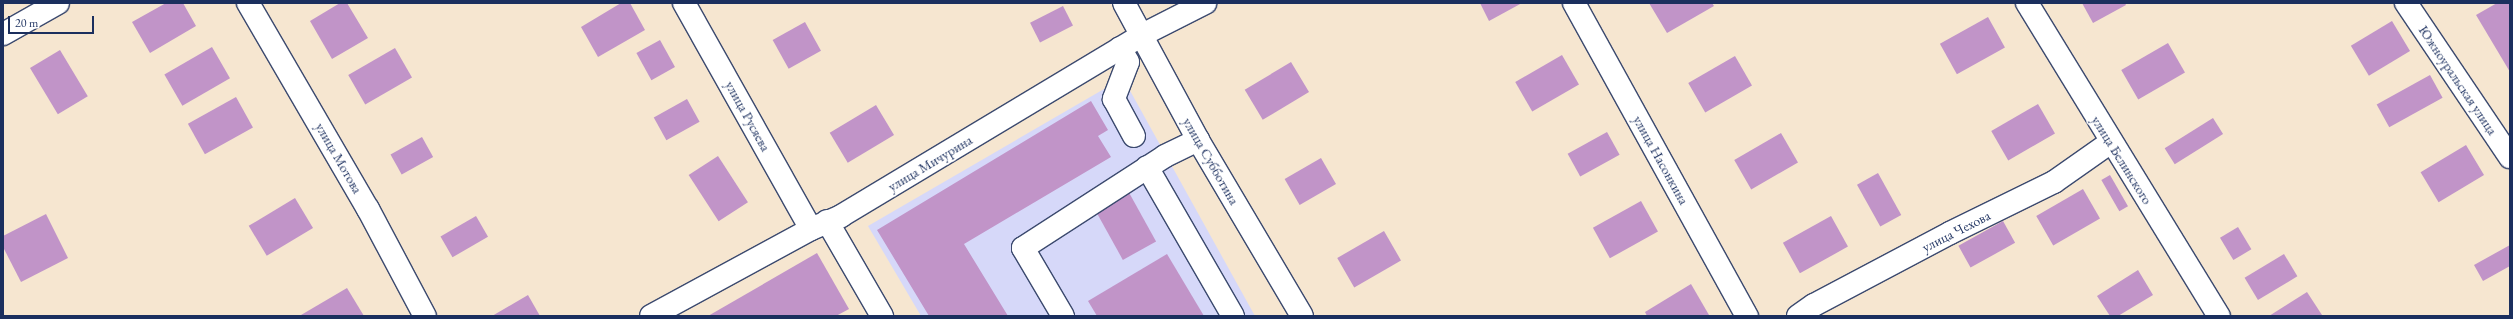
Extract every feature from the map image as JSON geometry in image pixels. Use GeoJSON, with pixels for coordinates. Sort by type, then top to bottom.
{"type":"FeatureCollection","features":[{"type":"Feature","properties":{"kind":"street"},"geometry":{"type":"LineString","coordinates":[[3,34],[58,3]]}},
{"type":"Feature","properties":{"kind":"street","name":"улица Мотова"},"geometry":{"type":"LineString","coordinates":[[248,3],[368,208],[425,316]]}},
{"type":"Feature","properties":{"kind":"street","name":"улица Русяева"},"geometry":{"type":"LineString","coordinates":[[684,3],[819,225],[882,316]]}},
{"type":"Feature","properties":{"kind":"street","name":"улица Субботина"},"geometry":{"type":"LineString","coordinates":[[1124,3],[1198,140],[1302,316]]}},
{"type":"Feature","properties":{"kind":"street","name":"улица Мичурина"},"geometry":{"type":"LineString","coordinates":[[652,316],[819,225],[842,216],[1142,35],[1205,3]]}},
{"type":"Feature","properties":{"kind":"street","name":"улица Насонкина"},"geometry":{"type":"LineString","coordinates":[[1574,3],[1748,316]]}},
{"type":"Feature","properties":{"kind":"street","name":"улица Белинского"},"geometry":{"type":"LineString","coordinates":[[2027,3],[2219,316]]}},
{"type":"Feature","properties":{"kind":"street","name":"Южноуральская улица"},"geometry":{"type":"LineString","coordinates":[[2406,3],[2510,157]]}},
{"type":"Feature","properties":{"kind":"street"},"geometry":{"type":"LineString","coordinates":[[1120,48],[1128,62],[1114,99],[1134,136]]}},
{"type":"Feature","properties":{"kind":"street"},"geometry":{"type":"LineString","coordinates":[[1063,316],[1023,248],[1147,167],[1198,140]]}},
{"type":"Feature","properties":{"kind":"street","name":"улица Чехова"},"geometry":{"type":"LineString","coordinates":[[1798,316],[1814,305],[1936,240],[2054,182],[2111,142]]}},
{"type":"Feature","properties":{"kind":"street"},"geometry":{"type":"LineString","coordinates":[[1147,167],[1233,316]]}},
{"type":"Feature","properties":{"kind":"shaded area"},"geometry":{"type":"Polygon","coordinates":[[[1123,78],[1255,316],[921,316],[868,226],[1123,78]]]}},
{"type":"Feature","properties":{"kind":"building"},"geometry":{"type":"Polygon","coordinates":[[[166,3],[183,3],[196,26],[150,53],[132,22],[166,3]]]}},
{"type":"Feature","properties":{"kind":"building"},"geometry":{"type":"Polygon","coordinates":[[[340,3],[347,3],[368,38],[332,59],[310,21],[340,3]]]}},
{"type":"Feature","properties":{"kind":"building"},"geometry":{"type":"Polygon","coordinates":[[[621,3],[630,3],[645,30],[598,57],[581,27],[621,3]]]}},
{"type":"Feature","properties":{"kind":"building"},"geometry":{"type":"Polygon","coordinates":[[[1480,3],[1522,3],[1489,21],[1480,3]]]}},
{"type":"Feature","properties":{"kind":"building"},"geometry":{"type":"Polygon","coordinates":[[[1649,3],[1712,3],[1714,6],[1667,33],[1649,3]]]}},
{"type":"Feature","properties":{"kind":"building"},"geometry":{"type":"Polygon","coordinates":[[[2082,3],[2125,3],[2126,5],[2093,23],[2082,3]]]}},
{"type":"Feature","properties":{"kind":"building"},"geometry":{"type":"Polygon","coordinates":[[[2497,3],[2510,3],[2510,72],[2476,15],[2497,3]]]}},
{"type":"Feature","properties":{"kind":"building"},"geometry":{"type":"Polygon","coordinates":[[[1063,6],[1073,26],[1040,42],[1030,23],[1063,6]]]}},
{"type":"Feature","properties":{"kind":"building"},"geometry":{"type":"Polygon","coordinates":[[[1988,17],[2005,48],[1957,74],[1940,44],[1988,17]]]}},
{"type":"Feature","properties":{"kind":"building"},"geometry":{"type":"Polygon","coordinates":[[[2392,21],[2410,51],[2369,76],[2351,46],[2392,21]]]}},
{"type":"Feature","properties":{"kind":"building"},"geometry":{"type":"Polygon","coordinates":[[[805,22],[821,51],[789,69],[773,40],[805,22]]]}},
{"type":"Feature","properties":{"kind":"building"},"geometry":{"type":"Polygon","coordinates":[[[660,40],[675,67],[651,80],[636,53],[660,40]]]}},
{"type":"Feature","properties":{"kind":"building"},"geometry":{"type":"Polygon","coordinates":[[[2168,43],[2185,72],[2138,99],[2121,70],[2168,43]]]}},
{"type":"Feature","properties":{"kind":"building"},"geometry":{"type":"Polygon","coordinates":[[[212,47],[230,78],[182,106],[164,75],[212,47]]]}},
{"type":"Feature","properties":{"kind":"building"},"geometry":{"type":"Polygon","coordinates":[[[395,48],[412,77],[365,104],[348,75],[395,48]]]}},
{"type":"Feature","properties":{"kind":"building"},"geometry":{"type":"Polygon","coordinates":[[[60,50],[88,96],[58,114],[30,68],[60,50]]]}},
{"type":"Feature","properties":{"kind":"building"},"geometry":{"type":"Polygon","coordinates":[[[1562,55],[1579,84],[1532,111],[1515,82],[1562,55]]]}},
{"type":"Feature","properties":{"kind":"building"},"geometry":{"type":"Polygon","coordinates":[[[1735,56],[1752,85],[1705,112],[1688,83],[1735,56]]]}},
{"type":"Feature","properties":{"kind":"building"},"geometry":{"type":"Polygon","coordinates":[[[1291,62],[1309,92],[1263,120],[1245,90],[1291,62]]]}},
{"type":"Feature","properties":{"kind":"building"},"geometry":{"type":"Polygon","coordinates":[[[2430,75],[2443,98],[2389,127],[2377,105],[2430,75]]]}},
{"type":"Feature","properties":{"kind":"building"},"geometry":{"type":"Polygon","coordinates":[[[236,97],[253,128],[205,154],[188,124],[236,97]]]}},
{"type":"Feature","properties":{"kind":"building"},"geometry":{"type":"Polygon","coordinates":[[[687,99],[700,122],[666,140],[654,117],[687,99]]]}},
{"type":"Feature","properties":{"kind":"building"},"geometry":{"type":"Polygon","coordinates":[[[1091,101],[1108,130],[1098,136],[1111,157],[964,244],[1008,316],[929,316],[877,230],[1091,101]]]}},
{"type":"Feature","properties":{"kind":"building"},"geometry":{"type":"Polygon","coordinates":[[[2038,104],[2055,133],[2008,160],[1991,131],[2038,104]]]}},
{"type":"Feature","properties":{"kind":"building"},"geometry":{"type":"Polygon","coordinates":[[[876,105],[894,135],[848,163],[830,133],[876,105]]]}},
{"type":"Feature","properties":{"kind":"building"},"geometry":{"type":"Polygon","coordinates":[[[2213,118],[2223,134],[2175,164],[2165,148],[2213,118]]]}},
{"type":"Feature","properties":{"kind":"building"},"geometry":{"type":"Polygon","coordinates":[[[1607,132],[1620,155],[1580,177],[1568,154],[1607,132]]]}},
{"type":"Feature","properties":{"kind":"building"},"geometry":{"type":"Polygon","coordinates":[[[1781,133],[1798,162],[1751,189],[1734,160],[1781,133]]]}},
{"type":"Feature","properties":{"kind":"building"},"geometry":{"type":"Polygon","coordinates":[[[422,137],[433,157],[402,175],[391,154],[422,137]]]}},
{"type":"Feature","properties":{"kind":"building"},"geometry":{"type":"Polygon","coordinates":[[[2466,145],[2484,175],[2439,202],[2421,172],[2466,145]]]}},
{"type":"Feature","properties":{"kind":"building"},"geometry":{"type":"Polygon","coordinates":[[[718,156],[748,202],[719,221],[689,175],[718,156]]]}},
{"type":"Feature","properties":{"kind":"building"},"geometry":{"type":"Polygon","coordinates":[[[1321,158],[1336,184],[1300,205],[1285,179],[1321,158]]]}},
{"type":"Feature","properties":{"kind":"building"},"geometry":{"type":"Polygon","coordinates":[[[1878,173],[1901,215],[1880,227],[1857,185],[1878,173]]]}},
{"type":"Feature","properties":{"kind":"building"},"geometry":{"type":"Polygon","coordinates":[[[2110,175],[2128,206],[2119,211],[2101,180],[2110,175]]]}},
{"type":"Feature","properties":{"kind":"building"},"geometry":{"type":"Polygon","coordinates":[[[1127,189],[1156,241],[1123,260],[1094,207],[1127,189]]]}},
{"type":"Feature","properties":{"kind":"building"},"geometry":{"type":"Polygon","coordinates":[[[2083,189],[2100,218],[2053,245],[2036,216],[2083,189]]]}},
{"type":"Feature","properties":{"kind":"building"},"geometry":{"type":"Polygon","coordinates":[[[295,198],[313,228],[267,256],[249,226],[295,198]]]}},
{"type":"Feature","properties":{"kind":"building"},"geometry":{"type":"Polygon","coordinates":[[[1641,201],[1658,232],[1610,258],[1593,228],[1641,201]]]}},
{"type":"Feature","properties":{"kind":"building"},"geometry":{"type":"Polygon","coordinates":[[[46,214],[68,258],[21,282],[3,247],[3,236],[46,214]]]}},
{"type":"Feature","properties":{"kind":"building"},"geometry":{"type":"Polygon","coordinates":[[[476,216],[488,237],[452,257],[440,236],[476,216]]]}},
{"type":"Feature","properties":{"kind":"building"},"geometry":{"type":"Polygon","coordinates":[[[1831,216],[1848,247],[1800,273],[1783,243],[1831,216]]]}},
{"type":"Feature","properties":{"kind":"building"},"geometry":{"type":"Polygon","coordinates":[[[2003,221],[2015,243],[1971,268],[1958,246],[2003,221]]]}},
{"type":"Feature","properties":{"kind":"building"},"geometry":{"type":"Polygon","coordinates":[[[2238,227],[2251,249],[2233,260],[2220,238],[2238,227]]]}},
{"type":"Feature","properties":{"kind":"building"},"geometry":{"type":"Polygon","coordinates":[[[1384,231],[1401,260],[1354,287],[1337,258],[1384,231]]]}},
{"type":"Feature","properties":{"kind":"building"},"geometry":{"type":"Polygon","coordinates":[[[2510,245],[2510,266],[2483,281],[2474,265],[2510,245]]]}},
{"type":"Feature","properties":{"kind":"building"},"geometry":{"type":"Polygon","coordinates":[[[817,253],[849,309],[836,316],[708,316],[817,253]]]}},
{"type":"Feature","properties":{"kind":"building"},"geometry":{"type":"Polygon","coordinates":[[[1167,254],[1204,316],[1097,316],[1088,301],[1167,254]]]}},
{"type":"Feature","properties":{"kind":"building"},"geometry":{"type":"Polygon","coordinates":[[[2284,254],[2297,276],[2258,300],[2245,278],[2284,254]]]}},
{"type":"Feature","properties":{"kind":"building"},"geometry":{"type":"Polygon","coordinates":[[[2138,270],[2153,295],[2118,316],[2110,316],[2097,296],[2138,270]]]}},
{"type":"Feature","properties":{"kind":"building"},"geometry":{"type":"Polygon","coordinates":[[[1691,284],[1709,315],[1647,316],[1645,312],[1691,284]]]}},
{"type":"Feature","properties":{"kind":"building"},"geometry":{"type":"Polygon","coordinates":[[[347,288],[364,316],[301,316],[301,315],[347,288]]]}},
{"type":"Feature","properties":{"kind":"building"},"geometry":{"type":"Polygon","coordinates":[[[2307,292],[2322,315],[2269,316],[2307,292]]]}},
{"type":"Feature","properties":{"kind":"building"},"geometry":{"type":"Polygon","coordinates":[[[528,295],[540,316],[492,316],[528,295]]]}}]}
